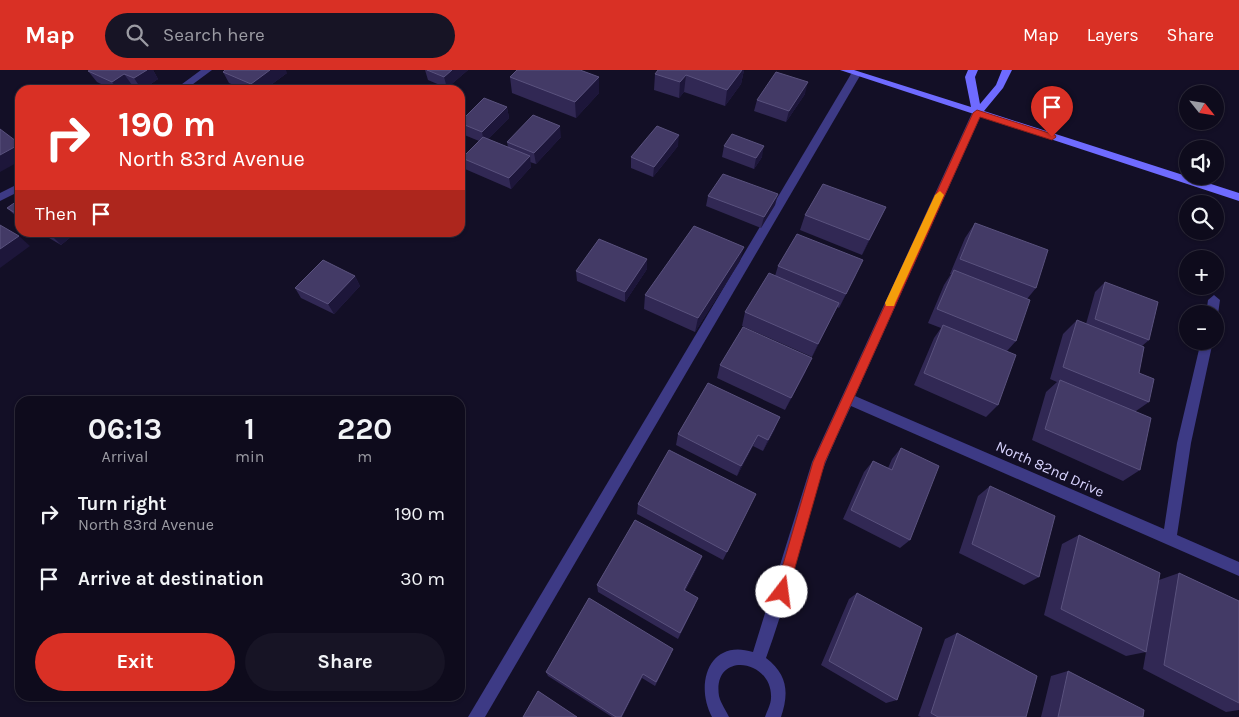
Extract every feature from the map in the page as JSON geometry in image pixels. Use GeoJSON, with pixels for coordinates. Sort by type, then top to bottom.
{"type":"FeatureCollection","features":[{"type":"Feature","properties":{"kind":"main road"},"geometry":{"type":"LineString","coordinates":[[973,70],[970,77],[977,113]]}},
{"type":"Feature","properties":{"kind":"main road"},"geometry":{"type":"LineString","coordinates":[[977,113],[1000,86],[1007,70]]}},
{"type":"Feature","properties":{"kind":"main road"},"geometry":{"type":"LineString","coordinates":[[851,72],[1239,197]]}},
{"type":"Feature","properties":{"kind":"street"},"geometry":{"type":"LineString","coordinates":[[186,85],[208,70]]}},
{"type":"Feature","properties":{"kind":"street"},"geometry":{"type":"LineString","coordinates":[[476,717],[851,72]]}},
{"type":"Feature","properties":{"kind":"street"},"geometry":{"type":"LineString","coordinates":[[758,660],[777,610],[812,480],[847,398],[977,113]]}},
{"type":"Feature","properties":{"kind":"street"},"geometry":{"type":"LineString","coordinates":[[0,197],[15,190]]}},
{"type":"Feature","properties":{"kind":"street"},"geometry":{"type":"LineString","coordinates":[[1213,305],[1214,300]]}},
{"type":"Feature","properties":{"kind":"street"},"geometry":{"type":"LineString","coordinates":[[1169,538],[1184,443],[1205,350]]}},
{"type":"Feature","properties":{"kind":"street","name":"North 82nd Drive"},"geometry":{"type":"LineString","coordinates":[[847,398],[1239,569]]}},
{"type":"Feature","properties":{"kind":"street"},"geometry":{"type":"LineString","coordinates":[[721,717],[711,698],[713,675],[719,666],[737,656],[748,656],[767,666],[778,687],[779,715]]}},
{"type":"Feature","properties":{"kind":"building"},"geometry":{"type":"Polygon","coordinates":[[[147,70],[134,78],[124,74],[112,82],[88,71],[147,70]]]}},
{"type":"Feature","properties":{"kind":"building"},"geometry":{"type":"Polygon","coordinates":[[[225,70],[270,70],[251,84],[223,72],[225,70]]]}},
{"type":"Feature","properties":{"kind":"building"},"geometry":{"type":"Polygon","coordinates":[[[427,70],[452,70],[444,77],[427,70]]]}},
{"type":"Feature","properties":{"kind":"building"},"geometry":{"type":"Polygon","coordinates":[[[517,70],[580,70],[599,77],[575,102],[510,77],[517,70]]]}},
{"type":"Feature","properties":{"kind":"building"},"geometry":{"type":"Polygon","coordinates":[[[658,70],[742,70],[727,90],[686,75],[680,82],[655,74],[658,70]]]}},
{"type":"Feature","properties":{"kind":"building"},"geometry":{"type":"Polygon","coordinates":[[[776,72],[808,82],[789,111],[757,100],[776,72]]]}},
{"type":"Feature","properties":{"kind":"building"},"geometry":{"type":"Polygon","coordinates":[[[484,98],[507,107],[482,132],[465,125],[465,117],[484,98]]]}},
{"type":"Feature","properties":{"kind":"building"},"geometry":{"type":"Polygon","coordinates":[[[533,115],[560,126],[534,153],[507,142],[533,115]]]}},
{"type":"Feature","properties":{"kind":"building"},"geometry":{"type":"Polygon","coordinates":[[[657,126],[679,135],[654,167],[631,157],[657,126]]]}},
{"type":"Feature","properties":{"kind":"building"},"geometry":{"type":"Polygon","coordinates":[[[0,129],[15,140],[15,147],[0,155],[0,129]]]}},
{"type":"Feature","properties":{"kind":"building"},"geometry":{"type":"Polygon","coordinates":[[[732,134],[764,146],[756,158],[724,146],[732,134]]]}},
{"type":"Feature","properties":{"kind":"building"},"geometry":{"type":"Polygon","coordinates":[[[483,137],[530,156],[509,178],[465,159],[465,155],[483,137]]]}},
{"type":"Feature","properties":{"kind":"building"},"geometry":{"type":"Polygon","coordinates":[[[723,174],[778,194],[764,217],[708,196],[723,174]]]}},
{"type":"Feature","properties":{"kind":"building"},"geometry":{"type":"Polygon","coordinates":[[[823,184],[886,207],[869,240],[805,215],[823,184]]]}},
{"type":"Feature","properties":{"kind":"building"},"geometry":{"type":"Polygon","coordinates":[[[15,202],[15,213],[7,208],[15,202]]]}},
{"type":"Feature","properties":{"kind":"building"},"geometry":{"type":"Polygon","coordinates":[[[975,223],[1048,250],[1036,288],[960,259],[975,223]]]}},
{"type":"Feature","properties":{"kind":"building"},"geometry":{"type":"Polygon","coordinates":[[[0,225],[18,237],[0,249],[0,225]]]}},
{"type":"Feature","properties":{"kind":"building"},"geometry":{"type":"Polygon","coordinates":[[[694,226],[744,247],[698,318],[645,295],[694,226]]]}},
{"type":"Feature","properties":{"kind":"building"},"geometry":{"type":"Polygon","coordinates":[[[797,234],[863,260],[846,294],[778,266],[797,234]]]}},
{"type":"Feature","properties":{"kind":"building"},"geometry":{"type":"Polygon","coordinates":[[[599,239],[647,259],[625,292],[576,271],[599,239]]]}},
{"type":"Feature","properties":{"kind":"building"},"geometry":{"type":"Polygon","coordinates":[[[323,260],[355,276],[328,304],[295,288],[323,260]]]}},
{"type":"Feature","properties":{"kind":"building"},"geometry":{"type":"Polygon","coordinates":[[[954,270],[1030,300],[1016,341],[937,309],[954,270]]]}},
{"type":"Feature","properties":{"kind":"building"},"geometry":{"type":"Polygon","coordinates":[[[769,273],[839,303],[818,344],[745,312],[769,273]]]}},
{"type":"Feature","properties":{"kind":"building"},"geometry":{"type":"Polygon","coordinates":[[[1105,282],[1158,302],[1149,340],[1095,319],[1105,282]]]}},
{"type":"Feature","properties":{"kind":"building"},"geometry":{"type":"Polygon","coordinates":[[[1077,320],[1144,347],[1139,373],[1154,379],[1149,402],[1063,367],[1077,320]]]}},
{"type":"Feature","properties":{"kind":"building"},"geometry":{"type":"Polygon","coordinates":[[[943,325],[1016,355],[998,405],[924,373],[943,325]]]}},
{"type":"Feature","properties":{"kind":"building"},"geometry":{"type":"Polygon","coordinates":[[[743,327],[812,358],[791,398],[720,365],[743,327]]]}},
{"type":"Feature","properties":{"kind":"building"},"geometry":{"type":"Polygon","coordinates":[[[1060,380],[1151,418],[1140,470],[1045,429],[1060,380]]]}},
{"type":"Feature","properties":{"kind":"building"},"geometry":{"type":"Polygon","coordinates":[[[708,383],[780,417],[768,440],[758,435],[741,466],[678,434],[708,383]]]}},
{"type":"Feature","properties":{"kind":"building"},"geometry":{"type":"Polygon","coordinates":[[[901,448],[939,466],[910,540],[851,510],[873,461],[892,470],[901,448]]]}},
{"type":"Feature","properties":{"kind":"building"},"geometry":{"type":"Polygon","coordinates":[[[669,450],[756,494],[727,552],[638,504],[669,450]]]}},
{"type":"Feature","properties":{"kind":"building"},"geometry":{"type":"Polygon","coordinates":[[[990,486],[1055,516],[1039,577],[972,544],[990,486]]]}},
{"type":"Feature","properties":{"kind":"building"},"geometry":{"type":"Polygon","coordinates":[[[635,520],[702,556],[684,590],[698,598],[680,633],[597,585],[635,520]]]}},
{"type":"Feature","properties":{"kind":"building"},"geometry":{"type":"Polygon","coordinates":[[[1079,535],[1160,573],[1146,652],[1061,609],[1079,535]]]}},
{"type":"Feature","properties":{"kind":"building"},"geometry":{"type":"Polygon","coordinates":[[[1179,573],[1239,601],[1239,703],[1164,665],[1179,573]]]}},
{"type":"Feature","properties":{"kind":"building"},"geometry":{"type":"Polygon","coordinates":[[[857,593],[922,628],[897,700],[829,661],[857,593]]]}},
{"type":"Feature","properties":{"kind":"building"},"geometry":{"type":"Polygon","coordinates":[[[589,598],[673,649],[656,682],[643,674],[621,717],[616,717],[546,672],[589,598]]]}},
{"type":"Feature","properties":{"kind":"building"},"geometry":{"type":"Polygon","coordinates":[[[957,633],[1037,676],[1026,717],[938,717],[931,713],[957,633]]]}},
{"type":"Feature","properties":{"kind":"building"},"geometry":{"type":"Polygon","coordinates":[[[1068,671],[1144,710],[1143,717],[1058,717],[1068,671]]]}},
{"type":"Feature","properties":{"kind":"building"},"geometry":{"type":"Polygon","coordinates":[[[538,691],[577,717],[523,717],[538,691]]]}},
{"type":"Feature","properties":{"kind":"slow traffic"},"geometry":{"type":"LineString","coordinates":[[890,303],[940,195]]}},
{"type":"Feature","properties":{"kind":"route"},"geometry":{"type":"LineString","coordinates":[[782,592],[812,480],[819,462],[977,113],[1052,137]]}}]}
